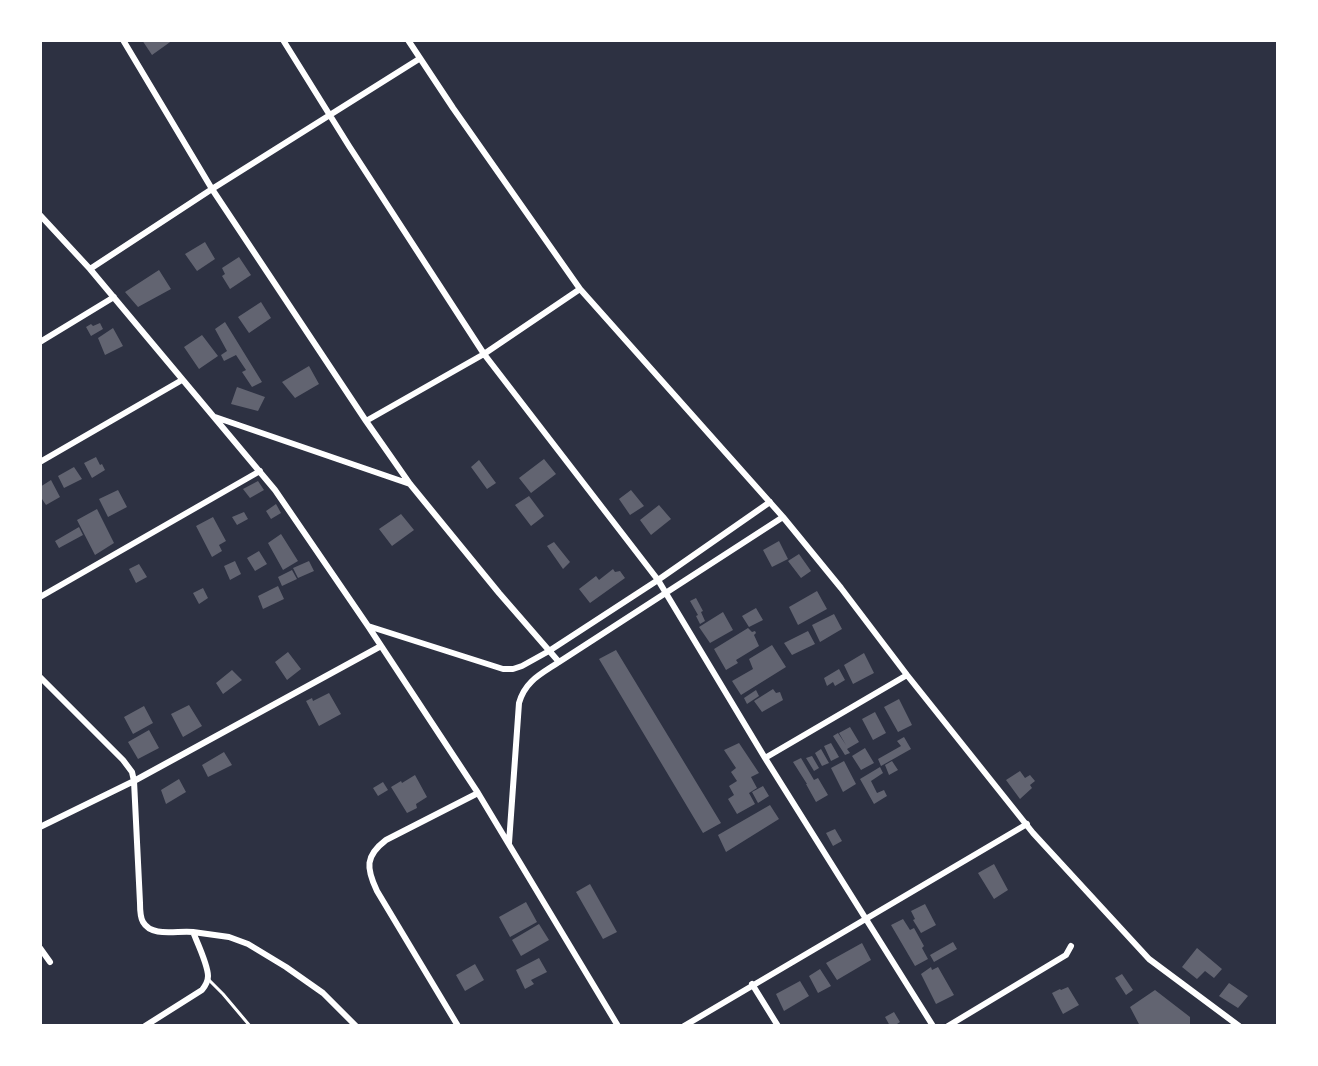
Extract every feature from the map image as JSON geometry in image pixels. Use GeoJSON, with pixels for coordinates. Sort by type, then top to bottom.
{"type":"FeatureCollection","features":[{"type":"Feature","properties":{"kind":"street"},"geometry":{"type":"LineString","coordinates":[[123,40],[212,189],[366,421],[411,484],[499,593],[559,662]]}},
{"type":"Feature","properties":{"kind":"street"},"geometry":{"type":"LineString","coordinates":[[283,40],[484,354],[667,593],[765,758],[933,1026]]}},
{"type":"Feature","properties":{"kind":"street"},"geometry":{"type":"LineString","coordinates":[[408,40],[580,289],[783,517],[1033,833],[1149,959],[1236,1024]]}},
{"type":"Feature","properties":{"kind":"street"},"geometry":{"type":"LineString","coordinates":[[90,269],[329,114],[419,59]]}},
{"type":"Feature","properties":{"kind":"street"},"geometry":{"type":"LineString","coordinates":[[40,215],[114,297],[275,490],[478,793],[618,1026]]}},
{"type":"Feature","properties":{"kind":"street"},"geometry":{"type":"LineString","coordinates":[[366,421],[484,354],[580,289]]}},
{"type":"Feature","properties":{"kind":"street"},"geometry":{"type":"LineString","coordinates":[[40,342],[114,297]]}},
{"type":"Feature","properties":{"kind":"street"},"geometry":{"type":"LineString","coordinates":[[40,462],[182,380]]}},
{"type":"Feature","properties":{"kind":"street"},"geometry":{"type":"LineString","coordinates":[[213,416],[411,484]]}},
{"type":"Feature","properties":{"kind":"street"},"geometry":{"type":"LineString","coordinates":[[40,597],[260,471]]}},
{"type":"Feature","properties":{"kind":"street"},"geometry":{"type":"LineString","coordinates":[[368,626],[503,669],[513,669],[549,651],[658,580],[770,502]]}},
{"type":"Feature","properties":{"kind":"street"},"geometry":{"type":"LineString","coordinates":[[509,843],[519,703],[527,685],[783,517]]}},
{"type":"Feature","properties":{"kind":"street"},"geometry":{"type":"LineString","coordinates":[[40,828],[134,781],[381,646]]}},
{"type":"Feature","properties":{"kind":"street"},"geometry":{"type":"LineString","coordinates":[[765,758],[907,675]]}},
{"type":"Feature","properties":{"kind":"street"},"geometry":{"type":"LineString","coordinates":[[40,677],[123,760],[132,772],[140,903],[143,922],[146,926],[156,932],[193,932],[229,938],[248,944],[323,993],[356,1026]]}},
{"type":"Feature","properties":{"kind":"street"},"geometry":{"type":"LineString","coordinates":[[458,1026],[377,891],[368,867],[370,856],[386,840],[478,793]]}},
{"type":"Feature","properties":{"kind":"street"},"geometry":{"type":"LineString","coordinates":[[684,1026],[1027,824]]}},
{"type":"Feature","properties":{"kind":"street"},"geometry":{"type":"LineString","coordinates":[[145,1026],[196,995],[206,984],[207,970],[193,932]]}},
{"type":"Feature","properties":{"kind":"street"},"geometry":{"type":"LineString","coordinates":[[948,1026],[1066,955],[1071,946]]}},
{"type":"Feature","properties":{"kind":"street"},"geometry":{"type":"LineString","coordinates":[[40,948],[50,962]]}},
{"type":"Feature","properties":{"kind":"street"},"geometry":{"type":"LineString","coordinates":[[752,984],[778,1026]]}},
{"type":"Feature","properties":{"kind":"street"},"geometry":{"type":"LineString","coordinates":[[1226,1026],[1236,1024]]}},
{"type":"Feature","properties":{"kind":"lane"},"geometry":{"type":"LineString","coordinates":[[208,979],[250,1026]]}},
{"type":"Feature","properties":{"kind":"building"},"geometry":{"type":"Polygon","coordinates":[[[142,40],[173,40],[152,55],[142,40]]]}},
{"type":"Feature","properties":{"kind":"building"},"geometry":{"type":"Polygon","coordinates":[[[205,242],[215,259],[197,271],[185,254],[205,242]]]}},
{"type":"Feature","properties":{"kind":"building"},"geometry":{"type":"Polygon","coordinates":[[[239,257],[251,275],[230,289],[222,276],[225,274],[222,268],[239,257]]]}},
{"type":"Feature","properties":{"kind":"building"},"geometry":{"type":"Polygon","coordinates":[[[159,270],[171,289],[138,307],[125,292],[159,270]]]}},
{"type":"Feature","properties":{"kind":"building"},"geometry":{"type":"Polygon","coordinates":[[[261,302],[271,318],[249,333],[238,317],[261,302]]]}},
{"type":"Feature","properties":{"kind":"building"},"geometry":{"type":"Polygon","coordinates":[[[225,322],[262,382],[252,387],[242,372],[246,370],[236,355],[224,361],[221,355],[227,351],[215,329],[225,322]]]}},
{"type":"Feature","properties":{"kind":"building"},"geometry":{"type":"Polygon","coordinates":[[[100,323],[103,329],[91,336],[86,327],[100,323]]]}},
{"type":"Feature","properties":{"kind":"building"},"geometry":{"type":"Polygon","coordinates":[[[113,328],[123,346],[105,355],[98,338],[113,328]]]}},
{"type":"Feature","properties":{"kind":"building"},"geometry":{"type":"Polygon","coordinates":[[[202,335],[218,356],[199,369],[184,347],[202,335]]]}},
{"type":"Feature","properties":{"kind":"building"},"geometry":{"type":"Polygon","coordinates":[[[309,366],[319,384],[295,398],[282,382],[309,366]]]}},
{"type":"Feature","properties":{"kind":"building"},"geometry":{"type":"Polygon","coordinates":[[[237,387],[265,397],[258,411],[231,404],[237,387]]]}},
{"type":"Feature","properties":{"kind":"building"},"geometry":{"type":"Polygon","coordinates":[[[96,457],[105,470],[92,478],[84,463],[96,457]]]}},
{"type":"Feature","properties":{"kind":"building"},"geometry":{"type":"Polygon","coordinates":[[[544,459],[556,474],[531,493],[519,478],[544,459]]]}},
{"type":"Feature","properties":{"kind":"building"},"geometry":{"type":"Polygon","coordinates":[[[479,460],[496,483],[487,489],[471,467],[479,460]]]}},
{"type":"Feature","properties":{"kind":"building"},"geometry":{"type":"Polygon","coordinates":[[[74,467],[82,479],[64,488],[58,476],[74,467]]]}},
{"type":"Feature","properties":{"kind":"building"},"geometry":{"type":"Polygon","coordinates":[[[51,480],[60,497],[46,505],[40,496],[40,487],[51,480]]]}},
{"type":"Feature","properties":{"kind":"building"},"geometry":{"type":"Polygon","coordinates":[[[258,481],[264,490],[250,498],[243,489],[258,481]]]}},
{"type":"Feature","properties":{"kind":"building"},"geometry":{"type":"Polygon","coordinates":[[[118,490],[127,507],[108,517],[99,499],[118,490]]]}},
{"type":"Feature","properties":{"kind":"building"},"geometry":{"type":"Polygon","coordinates":[[[631,490],[644,506],[630,515],[619,499],[631,490]]]}},
{"type":"Feature","properties":{"kind":"building"},"geometry":{"type":"Polygon","coordinates":[[[529,496],[544,516],[531,526],[515,505],[529,496]]]}},
{"type":"Feature","properties":{"kind":"building"},"geometry":{"type":"Polygon","coordinates":[[[276,504],[281,513],[271,519],[266,511],[276,504]]]}},
{"type":"Feature","properties":{"kind":"building"},"geometry":{"type":"Polygon","coordinates":[[[659,505],[671,519],[651,535],[640,520],[659,505]]]}},
{"type":"Feature","properties":{"kind":"building"},"geometry":{"type":"Polygon","coordinates":[[[97,509],[114,543],[95,555],[77,520],[97,509]]]}},
{"type":"Feature","properties":{"kind":"building"},"geometry":{"type":"Polygon","coordinates":[[[244,512],[248,519],[237,525],[232,517],[244,512]]]}},
{"type":"Feature","properties":{"kind":"building"},"geometry":{"type":"Polygon","coordinates":[[[401,514],[414,530],[392,546],[379,529],[401,514]]]}},
{"type":"Feature","properties":{"kind":"building"},"geometry":{"type":"Polygon","coordinates":[[[213,517],[226,541],[219,545],[222,551],[212,557],[196,526],[213,517]]]}},
{"type":"Feature","properties":{"kind":"building"},"geometry":{"type":"Polygon","coordinates":[[[79,527],[83,535],[59,548],[55,541],[79,527]]]}},
{"type":"Feature","properties":{"kind":"building"},"geometry":{"type":"Polygon","coordinates":[[[281,534],[298,561],[283,570],[268,543],[281,534]]]}},
{"type":"Feature","properties":{"kind":"building"},"geometry":{"type":"Polygon","coordinates":[[[779,541],[788,559],[772,567],[763,550],[779,541]]]}},
{"type":"Feature","properties":{"kind":"building"},"geometry":{"type":"Polygon","coordinates":[[[554,542],[570,562],[563,569],[547,546],[554,542]]]}},
{"type":"Feature","properties":{"kind":"building"},"geometry":{"type":"Polygon","coordinates":[[[259,551],[267,564],[255,571],[247,558],[259,551]]]}},
{"type":"Feature","properties":{"kind":"building"},"geometry":{"type":"Polygon","coordinates":[[[799,554],[811,571],[801,578],[788,561],[799,554]]]}},
{"type":"Feature","properties":{"kind":"building"},"geometry":{"type":"Polygon","coordinates":[[[235,561],[241,574],[230,580],[224,566],[235,561]]]}},
{"type":"Feature","properties":{"kind":"building"},"geometry":{"type":"Polygon","coordinates":[[[309,561],[314,571],[298,578],[293,568],[309,561]]]}},
{"type":"Feature","properties":{"kind":"building"},"geometry":{"type":"Polygon","coordinates":[[[139,564],[147,577],[136,583],[129,569],[139,564]]]}},
{"type":"Feature","properties":{"kind":"building"},"geometry":{"type":"Polygon","coordinates":[[[613,569],[615,572],[620,571],[625,578],[590,603],[579,589],[596,576],[599,580],[613,569]]]}},
{"type":"Feature","properties":{"kind":"building"},"geometry":{"type":"Polygon","coordinates":[[[292,570],[297,579],[282,586],[278,577],[292,570]]]}},
{"type":"Feature","properties":{"kind":"building"},"geometry":{"type":"Polygon","coordinates":[[[278,586],[284,599],[263,609],[258,596],[278,586]]]}},
{"type":"Feature","properties":{"kind":"building"},"geometry":{"type":"Polygon","coordinates":[[[203,588],[208,598],[199,604],[193,593],[203,588]]]}},
{"type":"Feature","properties":{"kind":"building"},"geometry":{"type":"Polygon","coordinates":[[[817,591],[827,609],[798,625],[789,607],[817,591]]]}},
{"type":"Feature","properties":{"kind":"building"},"geometry":{"type":"Polygon","coordinates":[[[696,598],[705,621],[700,624],[690,601],[696,598]]]}},
{"type":"Feature","properties":{"kind":"building"},"geometry":{"type":"Polygon","coordinates":[[[756,608],[763,620],[749,627],[742,616],[756,608]]]}},
{"type":"Feature","properties":{"kind":"building"},"geometry":{"type":"Polygon","coordinates":[[[723,612],[733,630],[710,643],[699,627],[723,612]]]}},
{"type":"Feature","properties":{"kind":"building"},"geometry":{"type":"Polygon","coordinates":[[[834,614],[842,629],[820,642],[812,625],[834,614]]]}},
{"type":"Feature","properties":{"kind":"building"},"geometry":{"type":"Polygon","coordinates":[[[748,628],[752,632],[755,631],[754,635],[759,646],[736,660],[738,663],[726,670],[714,649],[748,628]]]}},
{"type":"Feature","properties":{"kind":"building"},"geometry":{"type":"Polygon","coordinates":[[[808,631],[815,644],[792,655],[784,643],[808,631]]]}},
{"type":"Feature","properties":{"kind":"building"},"geometry":{"type":"Polygon","coordinates":[[[772,645],[786,667],[741,695],[732,681],[753,669],[749,659],[772,645]]]}},
{"type":"Feature","properties":{"kind":"building"},"geometry":{"type":"Polygon","coordinates":[[[616,650],[721,823],[703,833],[599,659],[616,650]]]}},
{"type":"Feature","properties":{"kind":"building"},"geometry":{"type":"Polygon","coordinates":[[[288,652],[301,669],[287,680],[275,662],[288,652]]]}},
{"type":"Feature","properties":{"kind":"building"},"geometry":{"type":"Polygon","coordinates":[[[864,653],[874,673],[853,684],[844,665],[864,653]]]}},
{"type":"Feature","properties":{"kind":"building"},"geometry":{"type":"Polygon","coordinates":[[[839,669],[845,680],[835,686],[833,682],[827,686],[824,678],[839,669]]]}},
{"type":"Feature","properties":{"kind":"building"},"geometry":{"type":"Polygon","coordinates":[[[232,670],[242,680],[223,694],[216,683],[232,670]]]}},
{"type":"Feature","properties":{"kind":"building"},"geometry":{"type":"Polygon","coordinates":[[[773,689],[776,693],[780,692],[783,700],[762,712],[754,701],[773,689]]]}},
{"type":"Feature","properties":{"kind":"building"},"geometry":{"type":"Polygon","coordinates":[[[756,690],[759,696],[747,704],[744,698],[756,690]]]}},
{"type":"Feature","properties":{"kind":"building"},"geometry":{"type":"Polygon","coordinates":[[[329,693],[341,714],[319,726],[306,701],[312,698],[313,701],[329,693]]]}},
{"type":"Feature","properties":{"kind":"building"},"geometry":{"type":"Polygon","coordinates":[[[899,699],[912,725],[898,732],[884,707],[899,699]]]}},
{"type":"Feature","properties":{"kind":"building"},"geometry":{"type":"Polygon","coordinates":[[[189,705],[202,726],[183,737],[171,714],[189,705]]]}},
{"type":"Feature","properties":{"kind":"building"},"geometry":{"type":"Polygon","coordinates":[[[144,706],[153,723],[133,734],[124,717],[144,706]]]}},
{"type":"Feature","properties":{"kind":"building"},"geometry":{"type":"Polygon","coordinates":[[[875,712],[886,733],[873,740],[862,719],[875,712]]]}},
{"type":"Feature","properties":{"kind":"building"},"geometry":{"type":"Polygon","coordinates":[[[850,727],[859,742],[847,749],[850,753],[845,755],[833,736],[838,733],[846,745],[839,733],[850,727]]]}},
{"type":"Feature","properties":{"kind":"building"},"geometry":{"type":"Polygon","coordinates":[[[149,730],[159,748],[138,759],[128,742],[149,730]]]}},
{"type":"Feature","properties":{"kind":"building"},"geometry":{"type":"Polygon","coordinates":[[[904,737],[911,749],[881,766],[878,759],[901,746],[897,741],[904,737]]]}},
{"type":"Feature","properties":{"kind":"building"},"geometry":{"type":"Polygon","coordinates":[[[739,743],[759,773],[751,777],[757,788],[749,793],[755,804],[737,814],[728,799],[734,795],[729,786],[737,781],[731,772],[736,768],[724,750],[739,743]]]}},
{"type":"Feature","properties":{"kind":"building"},"geometry":{"type":"Polygon","coordinates":[[[831,743],[839,757],[831,761],[824,746],[831,743]]]}},
{"type":"Feature","properties":{"kind":"building"},"geometry":{"type":"Polygon","coordinates":[[[865,748],[874,763],[861,770],[852,756],[865,748]]]}},
{"type":"Feature","properties":{"kind":"building"},"geometry":{"type":"Polygon","coordinates":[[[821,749],[829,763],[822,766],[815,753],[821,749]]]}},
{"type":"Feature","properties":{"kind":"building"},"geometry":{"type":"Polygon","coordinates":[[[224,752],[232,765],[208,777],[202,765],[224,752]]]}},
{"type":"Feature","properties":{"kind":"building"},"geometry":{"type":"Polygon","coordinates":[[[812,756],[819,768],[814,771],[806,758],[812,756]]]}},
{"type":"Feature","properties":{"kind":"building"},"geometry":{"type":"Polygon","coordinates":[[[801,758],[814,780],[818,778],[828,795],[816,802],[793,762],[801,758]]]}},
{"type":"Feature","properties":{"kind":"building"},"geometry":{"type":"Polygon","coordinates":[[[844,761],[856,784],[843,792],[831,768],[844,761]]]}},
{"type":"Feature","properties":{"kind":"building"},"geometry":{"type":"Polygon","coordinates":[[[892,761],[898,770],[889,775],[885,765],[892,761]]]}},
{"type":"Feature","properties":{"kind":"building"},"geometry":{"type":"Polygon","coordinates":[[[880,767],[883,773],[871,781],[877,793],[884,790],[887,796],[874,804],[860,779],[880,767]]]}},
{"type":"Feature","properties":{"kind":"building"},"geometry":{"type":"Polygon","coordinates":[[[1020,771],[1025,778],[1030,775],[1035,781],[1030,785],[1032,788],[1020,799],[1006,780],[1020,771]]]}},
{"type":"Feature","properties":{"kind":"building"},"geometry":{"type":"Polygon","coordinates":[[[415,775],[427,797],[416,804],[417,808],[407,813],[391,787],[415,775]]]}},
{"type":"Feature","properties":{"kind":"building"},"geometry":{"type":"Polygon","coordinates":[[[179,779],[186,792],[166,804],[161,790],[179,779]]]}},
{"type":"Feature","properties":{"kind":"building"},"geometry":{"type":"Polygon","coordinates":[[[383,782],[388,790],[378,796],[373,788],[383,782]]]}},
{"type":"Feature","properties":{"kind":"building"},"geometry":{"type":"Polygon","coordinates":[[[763,786],[769,796],[758,803],[752,792],[763,786]]]}},
{"type":"Feature","properties":{"kind":"building"},"geometry":{"type":"Polygon","coordinates":[[[770,805],[779,819],[726,852],[718,835],[770,805]]]}},
{"type":"Feature","properties":{"kind":"building"},"geometry":{"type":"Polygon","coordinates":[[[835,829],[842,841],[833,846],[826,833],[835,829]]]}},
{"type":"Feature","properties":{"kind":"building"},"geometry":{"type":"Polygon","coordinates":[[[994,864],[1008,890],[994,899],[978,873],[994,864]]]}},
{"type":"Feature","properties":{"kind":"building"},"geometry":{"type":"Polygon","coordinates":[[[590,884],[617,932],[603,939],[576,892],[590,884]]]}},
{"type":"Feature","properties":{"kind":"building"},"geometry":{"type":"Polygon","coordinates":[[[526,902],[537,922],[510,937],[499,917],[526,902]]]}},
{"type":"Feature","properties":{"kind":"building"},"geometry":{"type":"Polygon","coordinates":[[[925,904],[936,925],[921,933],[913,920],[915,919],[911,911],[925,904]]]}},
{"type":"Feature","properties":{"kind":"building"},"geometry":{"type":"Polygon","coordinates":[[[903,919],[910,930],[914,928],[928,959],[915,966],[891,925],[903,919]]]}},
{"type":"Feature","properties":{"kind":"building"},"geometry":{"type":"Polygon","coordinates":[[[539,924],[549,940],[521,956],[512,940],[539,924]]]}},
{"type":"Feature","properties":{"kind":"building"},"geometry":{"type":"Polygon","coordinates":[[[953,942],[957,949],[934,962],[930,955],[953,942]]]}},
{"type":"Feature","properties":{"kind":"building"},"geometry":{"type":"Polygon","coordinates":[[[862,943],[871,960],[837,980],[826,963],[862,943]]]}},
{"type":"Feature","properties":{"kind":"building"},"geometry":{"type":"Polygon","coordinates":[[[1197,948],[1222,969],[1214,978],[1205,971],[1197,979],[1182,967],[1197,948]]]}},
{"type":"Feature","properties":{"kind":"building"},"geometry":{"type":"Polygon","coordinates":[[[539,958],[547,972],[531,980],[534,984],[525,989],[516,970],[539,958]]]}},
{"type":"Feature","properties":{"kind":"building"},"geometry":{"type":"Polygon","coordinates":[[[475,964],[484,980],[465,991],[456,975],[475,964]]]}},
{"type":"Feature","properties":{"kind":"building"},"geometry":{"type":"Polygon","coordinates":[[[931,967],[932,970],[938,967],[954,995],[936,1004],[921,974],[931,967]]]}},
{"type":"Feature","properties":{"kind":"building"},"geometry":{"type":"Polygon","coordinates":[[[820,969],[831,986],[818,993],[809,976],[820,969]]]}},
{"type":"Feature","properties":{"kind":"building"},"geometry":{"type":"Polygon","coordinates":[[[1122,974],[1133,990],[1126,995],[1115,978],[1122,974]]]}},
{"type":"Feature","properties":{"kind":"building"},"geometry":{"type":"Polygon","coordinates":[[[800,981],[809,996],[784,1011],[776,994],[800,981]]]}},
{"type":"Feature","properties":{"kind":"building"},"geometry":{"type":"Polygon","coordinates":[[[1229,983],[1248,996],[1238,1008],[1219,996],[1229,983]]]}},
{"type":"Feature","properties":{"kind":"building"},"geometry":{"type":"Polygon","coordinates":[[[1068,987],[1079,1005],[1063,1014],[1052,993],[1068,987]]]}},
{"type":"Feature","properties":{"kind":"building"},"geometry":{"type":"Polygon","coordinates":[[[1155,990],[1190,1017],[1190,1026],[1140,1026],[1130,1007],[1155,990]]]}},
{"type":"Feature","properties":{"kind":"building"},"geometry":{"type":"Polygon","coordinates":[[[894,1012],[900,1022],[890,1026],[885,1017],[894,1012]]]}}]}
